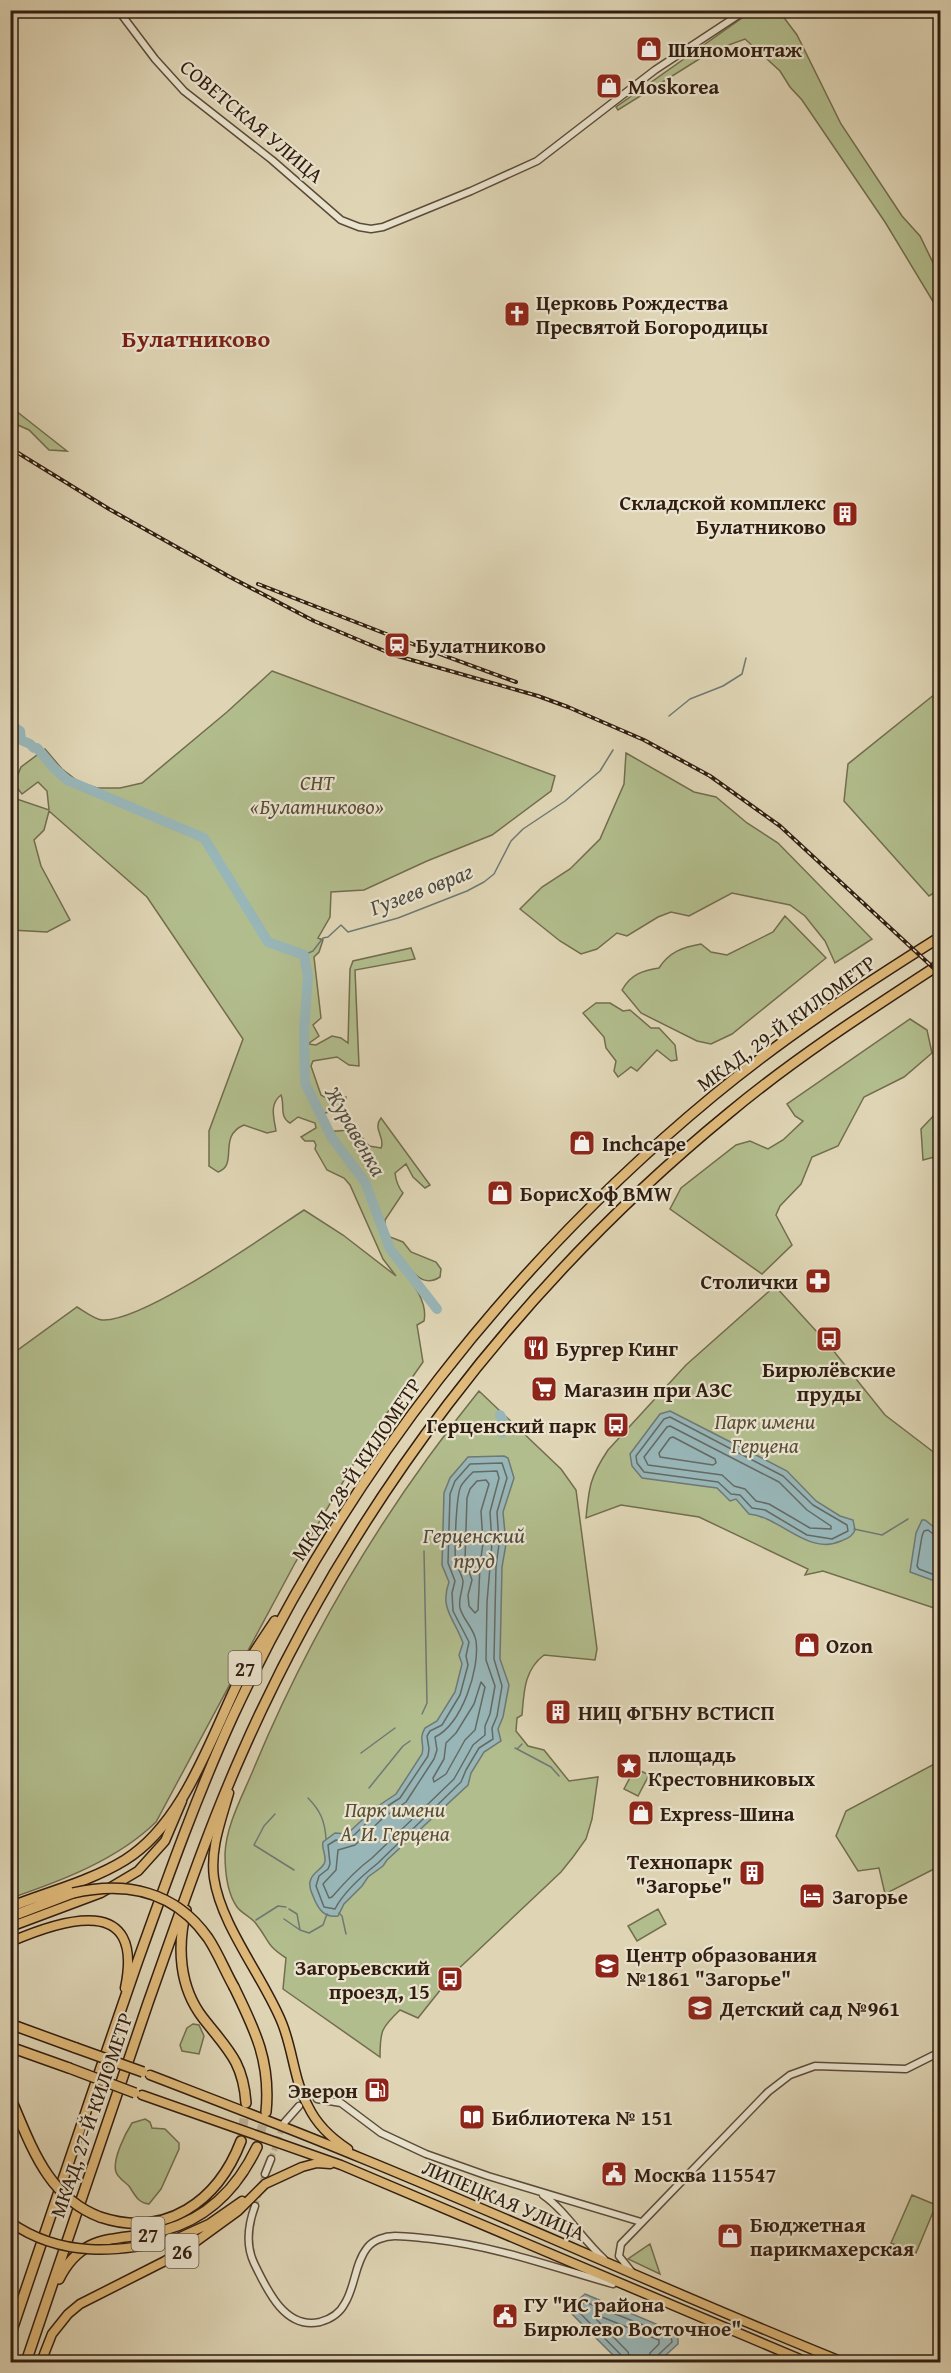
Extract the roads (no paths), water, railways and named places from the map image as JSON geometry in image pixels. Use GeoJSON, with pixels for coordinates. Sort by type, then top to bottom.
{"type":"FeatureCollection","features":[{"type":"Feature","properties":{"kind":"highway","name":"МКАД, 29-Й КИЛОМЕТР"},"geometry":{"type":"LineString","coordinates":[[657,1144],[715,1094],[775,1048],[940,937]]}},
{"type":"Feature","properties":{"kind":"highway","name":"МКАД, 29-Й КИЛОМЕТР"},"geometry":{"type":"LineString","coordinates":[[672,1161],[789,1066],[940,964]]}},
{"type":"Feature","properties":{"kind":"highway","name":"МКАД, 28-Й КИЛОМЕТР"},"geometry":{"type":"LineString","coordinates":[[170,1872],[236,1711],[300,1584],[404,1425],[474,1336],[575,1222],[657,1144]]}},
{"type":"Feature","properties":{"kind":"highway","name":"МКАД, 28-Й КИЛОМЕТР"},"geometry":{"type":"LineString","coordinates":[[191,1880],[242,1753],[320,1595],[359,1530],[422,1439],[526,1309],[611,1218],[672,1161]]}},
{"type":"Feature","properties":{"kind":"highway","name":"27"},"geometry":{"type":"LineString","coordinates":[[10,1907],[107,1869],[125,1859],[157,1834],[185,1792],[244,1669],[320,1551]]}},
{"type":"Feature","properties":{"kind":"highway"},"geometry":{"type":"LineString","coordinates":[[202,1850],[182,1928],[182,1966],[194,2003],[233,2055],[241,2076],[246,2103]]}},
{"type":"Feature","properties":{"kind":"highway","name":"МКАД, 27-Й КИЛОМЕТР"},"geometry":{"type":"LineString","coordinates":[[10,2336],[170,1872]]}},
{"type":"Feature","properties":{"kind":"highway","name":"МКАД, 27-Й КИЛОМЕТР"},"geometry":{"type":"LineString","coordinates":[[26,2362],[191,1880]]}},
{"type":"Feature","properties":{"kind":"highway"},"geometry":{"type":"LineString","coordinates":[[10,1917],[73,1893],[97,1887],[122,1887],[156,1896],[186,1914],[208,1939],[234,1987],[262,2048],[268,2082],[266,2112]]}},
{"type":"Feature","properties":{"kind":"highway"},"geometry":{"type":"LineString","coordinates":[[13,2024],[146,2073]]}},
{"type":"Feature","properties":{"kind":"highway"},"geometry":{"type":"LineString","coordinates":[[10,2047],[139,2094]]}},
{"type":"Feature","properties":{"kind":"highway"},"geometry":{"type":"LineString","coordinates":[[10,2097],[37,2160],[47,2177],[72,2201],[100,2217],[121,2222],[144,2223],[165,2219],[185,2211],[207,2196],[219,2183],[231,2166],[242,2141]]}},
{"type":"Feature","properties":{"kind":"highway","name":"27"},"geometry":{"type":"LineString","coordinates":[[43,2314],[65,2268],[77,2253],[98,2241],[162,2231],[191,2220],[209,2209],[230,2190],[248,2166],[257,2147]]}},
{"type":"Feature","properties":{"kind":"main road"},"geometry":{"type":"LineString","coordinates":[[242,1753],[213,1854],[216,1890],[225,1913],[282,2022],[307,2106],[329,2135],[364,2159]]}},
{"type":"Feature","properties":{"kind":"main road"},"geometry":{"type":"LineString","coordinates":[[10,1927],[101,1893],[138,1871],[165,1841],[185,1792]]}},
{"type":"Feature","properties":{"kind":"main road"},"geometry":{"type":"LineString","coordinates":[[10,1942],[71,1921],[84,1919],[106,1923],[120,1934],[127,1950],[127,1981],[121,2010]]}},
{"type":"Feature","properties":{"kind":"main road","name":"ЛИПЕЦКАЯ УЛИЦА"},"geometry":{"type":"LineString","coordinates":[[146,2073],[364,2159],[840,2362]]}},
{"type":"Feature","properties":{"kind":"main road","name":"ЛИПЕЦКАЯ УЛИЦА"},"geometry":{"type":"LineString","coordinates":[[139,2094],[341,2165],[807,2362]]}},
{"type":"Feature","properties":{"kind":"main road","name":"26"},"geometry":{"type":"LineString","coordinates":[[41,2362],[52,2334],[75,2308],[87,2299],[145,2271],[195,2243],[238,2211],[265,2184],[292,2171],[317,2163],[341,2165]]}},
{"type":"Feature","properties":{"kind":"main road"},"geometry":{"type":"LineString","coordinates":[[10,2222],[41,2239],[67,2247],[89,2251],[132,2248],[176,2239],[210,2224],[265,2184]]}},
{"type":"Feature","properties":{"kind":"street","name":"СОВЕТСКАЯ УЛИЦА"},"geometry":{"type":"LineString","coordinates":[[118,10],[155,59],[195,100],[272,160],[346,224],[370,229],[383,227],[477,189],[543,157],[655,70],[746,10]]}},
{"type":"Feature","properties":{"kind":"street"},"geometry":{"type":"LineString","coordinates":[[634,2273],[621,2261],[619,2249],[641,2222],[768,2092],[790,2075],[815,2066],[906,2069],[940,2052]]}},
{"type":"Feature","properties":{"kind":"street"},"geometry":{"type":"LineString","coordinates":[[317,2099],[341,2103],[381,2133],[457,2166],[641,2222]]}},
{"type":"Feature","properties":{"kind":"street"},"geometry":{"type":"LineString","coordinates":[[284,2123],[299,2106]]}},
{"type":"Feature","properties":{"kind":"street"},"geometry":{"type":"LineString","coordinates":[[265,2174],[271,2158]]}},
{"type":"Feature","properties":{"kind":"street"},"geometry":{"type":"LineString","coordinates":[[526,2188],[553,2202],[586,2243],[609,2264]]}},
{"type":"Feature","properties":{"kind":"street"},"geometry":{"type":"LineString","coordinates":[[255,2206],[249,2222],[248,2236],[252,2259],[278,2304],[285,2313],[299,2321],[318,2322],[335,2315],[346,2302],[366,2250],[377,2240],[396,2236],[483,2246],[634,2290]]}},
{"type":"Feature","properties":{"kind":"water"},"geometry":{"type":"Polygon","coordinates":[[[670,1411],[787,1471],[816,1501],[840,1516],[853,1520],[854,1532],[850,1537],[841,1541],[817,1544],[761,1517],[749,1514],[736,1499],[730,1501],[717,1488],[642,1478],[632,1466],[630,1454],[660,1414],[670,1411]]]}},
{"type":"Feature","properties":{"kind":"water","name":"Герценский пруд"},"geometry":{"type":"Polygon","coordinates":[[[504,1456],[508,1458],[514,1478],[503,1512],[506,1544],[502,1567],[500,1659],[509,1685],[503,1717],[498,1729],[501,1741],[484,1752],[471,1773],[468,1785],[383,1866],[368,1877],[344,1904],[338,1916],[329,1916],[319,1909],[310,1886],[312,1876],[325,1862],[323,1842],[335,1833],[347,1834],[375,1808],[396,1794],[422,1754],[422,1736],[425,1728],[437,1721],[455,1692],[462,1664],[459,1655],[463,1643],[449,1614],[446,1600],[449,1582],[442,1565],[444,1493],[450,1478],[468,1457],[504,1456]]]}},
{"type":"Feature","properties":{"kind":"water"},"geometry":{"type":"Polygon","coordinates":[[[922,1520],[940,1532],[940,1583],[910,1572],[916,1533],[922,1520]]]}},
{"type":"Feature","properties":{"kind":"water"},"geometry":{"type":"Polygon","coordinates":[[[585,2294],[675,2332],[678,2344],[658,2362],[620,2362],[567,2309],[585,2294]]]}},
{"type":"Feature","properties":{"kind":"waterway","name":"Гузеев овраг"},"geometry":{"type":"LineString","coordinates":[[669,716],[690,699],[723,686],[742,674],[746,658]]}},
{"type":"Feature","properties":{"kind":"waterway","name":"Гузеев овраг"},"geometry":{"type":"LineString","coordinates":[[10,720],[12,726],[20,731],[21,740],[37,748],[67,780],[204,838],[268,942],[304,955],[308,976],[304,1031],[305,1083],[332,1138],[365,1182],[390,1249],[437,1309]]}},
{"type":"Feature","properties":{"kind":"waterway","name":"Гузеев овраг"},"geometry":{"type":"LineString","coordinates":[[304,955],[313,951],[323,938],[328,937],[341,925],[348,932],[398,918],[484,882],[494,874],[511,841],[523,829],[565,801],[600,771],[613,750]]}},
{"type":"Feature","properties":{"kind":"waterway","name":"Журавенка"},"geometry":{"type":"LineString","coordinates":[[500,1415],[506,1426],[502,1433]]}},
{"type":"Feature","properties":{"kind":"waterway","name":"Журавенка"},"geometry":{"type":"LineString","coordinates":[[506,1426],[511,1425]]}},
{"type":"Feature","properties":{"kind":"waterway"},"geometry":{"type":"LineString","coordinates":[[854,1529],[882,1535],[908,1519]]}},
{"type":"Feature","properties":{"kind":"waterway"},"geometry":{"type":"LineString","coordinates":[[422,1714],[427,1703],[424,1551]]}},
{"type":"Feature","properties":{"kind":"waterway"},"geometry":{"type":"LineString","coordinates":[[361,1753],[395,1728]]}},
{"type":"Feature","properties":{"kind":"waterway"},"geometry":{"type":"LineString","coordinates":[[369,1788],[403,1746],[410,1741]]}},
{"type":"Feature","properties":{"kind":"waterway"},"geometry":{"type":"LineString","coordinates":[[515,1748],[517,1749],[522,1744]]}},
{"type":"Feature","properties":{"kind":"waterway"},"geometry":{"type":"LineString","coordinates":[[517,1749],[551,1767],[559,1776]]}},
{"type":"Feature","properties":{"kind":"waterway"},"geometry":{"type":"LineString","coordinates":[[308,1798],[321,1816],[326,1839]]}},
{"type":"Feature","properties":{"kind":"waterway"},"geometry":{"type":"LineString","coordinates":[[275,1814],[264,1826],[254,1845],[294,1870]]}},
{"type":"Feature","properties":{"kind":"waterway"},"geometry":{"type":"LineString","coordinates":[[256,1920],[278,1906],[286,1907]]}},
{"type":"Feature","properties":{"kind":"waterway"},"geometry":{"type":"LineString","coordinates":[[289,1909],[297,1914],[300,1930]]}},
{"type":"Feature","properties":{"kind":"waterway"},"geometry":{"type":"LineString","coordinates":[[339,1913],[342,1916],[346,1934]]}},
{"type":"Feature","properties":{"kind":"waterway"},"geometry":{"type":"LineString","coordinates":[[284,1919],[309,1933],[323,1925],[327,1914]]}},
{"type":"Feature","properties":{"kind":"tunnel"},"geometry":{"type":"LineString","coordinates":[[241,2141],[246,2105]]}},
{"type":"Feature","properties":{"kind":"tunnel"},"geometry":{"type":"LineString","coordinates":[[257,2147],[266,2112]]}},
{"type":"Feature","properties":{"kind":"tunnel"},"geometry":{"type":"LineString","coordinates":[[271,2159],[284,2123]]}},
{"type":"Feature","properties":{"kind":"tunnel"},"geometry":{"type":"LineString","coordinates":[[255,2206],[265,2174]]}},
{"type":"Feature","properties":{"kind":"railway"},"geometry":{"type":"LineString","coordinates":[[10,448],[109,509],[314,621],[394,655],[538,696],[568,707],[644,740],[710,776],[780,826],[940,974]]}},
{"type":"Feature","properties":{"kind":"railway"},"geometry":{"type":"LineString","coordinates":[[258,584],[516,682]]}},
{"type":"Feature","properties":{"kind":"place","name":"Шиномонтаж"},"geometry":{"type":"Point","coordinates":[649,49]}},
{"type":"Feature","properties":{"kind":"place","name":"Moskorea"},"geometry":{"type":"Point","coordinates":[609,86]}},
{"type":"Feature","properties":{"kind":"place","name":"Церковь Рождества Пресвятой Богородицы"},"geometry":{"type":"Point","coordinates":[517,314]}},
{"type":"Feature","properties":{"kind":"place","name":"Складской комплекс Булатниково"},"geometry":{"type":"Point","coordinates":[845,514]}},
{"type":"Feature","properties":{"kind":"place","name":"Булатниково"},"geometry":{"type":"Point","coordinates":[397,645]}},
{"type":"Feature","properties":{"kind":"place","name":"Inchcape"},"geometry":{"type":"Point","coordinates":[582,1143]}},
{"type":"Feature","properties":{"kind":"place","name":"БорисХоф BMW"},"geometry":{"type":"Point","coordinates":[500,1193]}},
{"type":"Feature","properties":{"kind":"place","name":"Столички"},"geometry":{"type":"Point","coordinates":[818,1281]}},
{"type":"Feature","properties":{"kind":"place","name":"Бирюлёвские пруды"},"geometry":{"type":"Point","coordinates":[829,1339]}},
{"type":"Feature","properties":{"kind":"place","name":"Бургер Кинг"},"geometry":{"type":"Point","coordinates":[536,1348]}},
{"type":"Feature","properties":{"kind":"place","name":"Магазин при АЗС"},"geometry":{"type":"Point","coordinates":[544,1389]}},
{"type":"Feature","properties":{"kind":"place","name":"Герценский парк"},"geometry":{"type":"Point","coordinates":[616,1425]}},
{"type":"Feature","properties":{"kind":"place","name":"Ozon"},"geometry":{"type":"Point","coordinates":[807,1645]}},
{"type":"Feature","properties":{"kind":"place","name":"НИЦ ФГБНУ ВСТИСП"},"geometry":{"type":"Point","coordinates":[558,1712]}},
{"type":"Feature","properties":{"kind":"place","name":"площадь Крестовниковых"},"geometry":{"type":"Point","coordinates":[629,1766]}},
{"type":"Feature","properties":{"kind":"place","name":"Express-Шина"},"geometry":{"type":"Point","coordinates":[641,1813]}},
{"type":"Feature","properties":{"kind":"place","name":"Технопарк \"Загорье\""},"geometry":{"type":"Point","coordinates":[752,1873]}},
{"type":"Feature","properties":{"kind":"place","name":"Загорье"},"geometry":{"type":"Point","coordinates":[812,1896]}},
{"type":"Feature","properties":{"kind":"place","name":"Центр образования №1861 \"Загорье\""},"geometry":{"type":"Point","coordinates":[607,1966]}},
{"type":"Feature","properties":{"kind":"place","name":"Загорьевский проезд, 15"},"geometry":{"type":"Point","coordinates":[450,1979]}},
{"type":"Feature","properties":{"kind":"place","name":"Детский сад №961"},"geometry":{"type":"Point","coordinates":[700,2008]}},
{"type":"Feature","properties":{"kind":"place","name":"Эверон"},"geometry":{"type":"Point","coordinates":[377,2090]}},
{"type":"Feature","properties":{"kind":"place","name":"Библиотека № 151"},"geometry":{"type":"Point","coordinates":[472,2117]}},
{"type":"Feature","properties":{"kind":"place","name":"Москва 115547"},"geometry":{"type":"Point","coordinates":[614,2174]}},
{"type":"Feature","properties":{"kind":"place","name":"Бюджетная парикмахерская"},"geometry":{"type":"Point","coordinates":[730,2236]}},
{"type":"Feature","properties":{"kind":"place","name":"ГУ \"ИС района Бирюлево Восточное\""},"geometry":{"type":"Point","coordinates":[505,2316]}},
{"type":"Feature","properties":{"kind":"district","name":"Булатниково"},"geometry":{"type":"Point","coordinates":[196,338]}},
{"type":"Feature","properties":{"kind":"park label","name":"СНТ «Булатниково»"},"geometry":{"type":"Point","coordinates":[317,794]}},
{"type":"Feature","properties":{"kind":"park label","name":"Парк имени Герцена"},"geometry":{"type":"Point","coordinates":[765,1433]}},
{"type":"Feature","properties":{"kind":"park label","name":"Парк имени А. И. Герцена"},"geometry":{"type":"Point","coordinates":[395,1821]}}]}
